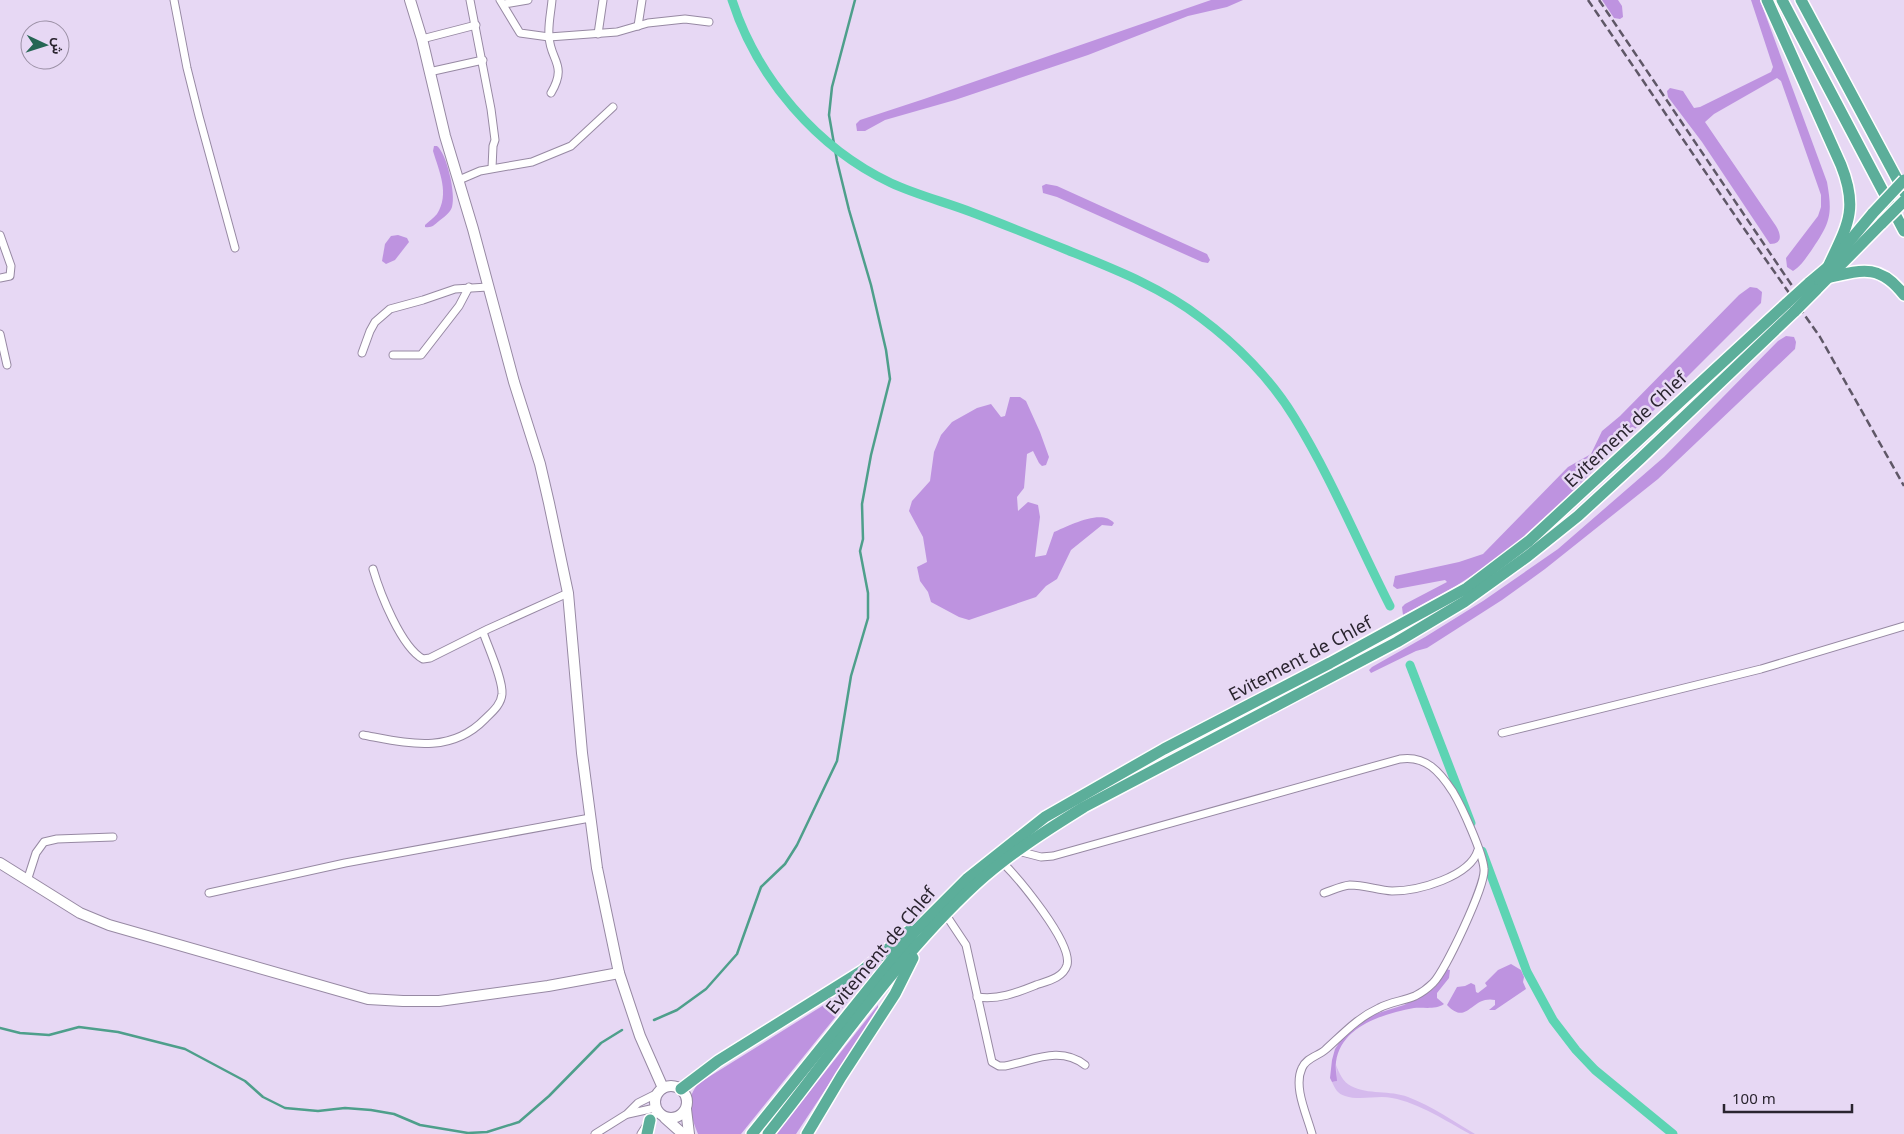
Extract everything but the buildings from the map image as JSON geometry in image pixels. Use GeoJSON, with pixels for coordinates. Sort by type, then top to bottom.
{"type":"FeatureCollection","features":[{"type":"Feature","properties":{"kind":"highway"},"geometry":{"type":"LineString","coordinates":[[1768,0],[1847,180],[1851,206],[1848,223],[1829,272],[1875,271],[1897,285],[1904,295]]}},
{"type":"Feature","properties":{"kind":"highway"},"geometry":{"type":"LineString","coordinates":[[1782,0],[1904,231]]}},
{"type":"Feature","properties":{"kind":"highway"},"geometry":{"type":"LineString","coordinates":[[1801,0],[1904,192]]}},
{"type":"Feature","properties":{"kind":"highway","name":"Evitement de Chlef"},"geometry":{"type":"LineString","coordinates":[[1829,272],[1872,213],[1904,180]]}},
{"type":"Feature","properties":{"kind":"highway","name":"Evitement de Chlef"},"geometry":{"type":"LineString","coordinates":[[752,1134],[916,930],[1018,851],[1084,807],[1397,642],[1464,602],[1528,556],[1578,516],[1640,459],[1812,286],[1904,201]]}},
{"type":"Feature","properties":{"kind":"highway","name":"Evitement de Chlef"},"geometry":{"type":"LineString","coordinates":[[768,1134],[882,988],[921,942],[968,878],[1044,817],[1164,750],[1467,588],[1529,541],[1791,307]]}},
{"type":"Feature","properties":{"kind":"highway"},"geometry":{"type":"LineString","coordinates":[[681,1089],[718,1061],[862,971],[942,911]]}},
{"type":"Feature","properties":{"kind":"highway"},"geometry":{"type":"LineString","coordinates":[[806,1134],[895,994],[921,942]]}},
{"type":"Feature","properties":{"kind":"highway"},"geometry":{"type":"LineString","coordinates":[[647,1134],[657,1115]]}},
{"type":"Feature","properties":{"kind":"main road"},"geometry":{"type":"LineString","coordinates":[[410,0],[422,39],[445,136],[540,464],[568,594],[582,753],[597,868],[619,974],[660,1091]]}},
{"type":"Feature","properties":{"kind":"main road"},"geometry":{"type":"LineString","coordinates":[[0,863],[80,913],[109,926],[368,998],[403,1002],[439,1001],[619,974]]}},
{"type":"Feature","properties":{"kind":"main road"},"geometry":{"type":"LineString","coordinates":[[683,1134],[657,1115],[654,1104],[660,1091],[672,1086],[681,1089],[686,1096],[689,1134]]}},
{"type":"Feature","properties":{"kind":"main road"},"geometry":{"type":"LineString","coordinates":[[657,1115],[675,1118],[679,1117],[686,1109]]}},
{"type":"Feature","properties":{"kind":"street"},"geometry":{"type":"LineString","coordinates":[[174,0],[196,106],[235,248]]}},
{"type":"Feature","properties":{"kind":"street"},"geometry":{"type":"LineString","coordinates":[[470,0],[483,60],[495,140],[492,168]]}},
{"type":"Feature","properties":{"kind":"street"},"geometry":{"type":"LineString","coordinates":[[528,0],[502,2],[520,33],[549,37],[617,32],[648,23],[685,19],[709,22]]}},
{"type":"Feature","properties":{"kind":"street"},"geometry":{"type":"LineString","coordinates":[[551,93],[557,79],[558,68],[549,37],[552,0]]}},
{"type":"Feature","properties":{"kind":"street"},"geometry":{"type":"LineString","coordinates":[[598,34],[604,0]]}},
{"type":"Feature","properties":{"kind":"street"},"geometry":{"type":"LineString","coordinates":[[638,26],[642,0]]}},
{"type":"Feature","properties":{"kind":"street"},"geometry":{"type":"LineString","coordinates":[[422,39],[476,25]]}},
{"type":"Feature","properties":{"kind":"street"},"geometry":{"type":"LineString","coordinates":[[429,72],[483,60]]}},
{"type":"Feature","properties":{"kind":"street"},"geometry":{"type":"LineString","coordinates":[[459,180],[492,168],[532,162],[571,146],[613,108]]}},
{"type":"Feature","properties":{"kind":"street"},"geometry":{"type":"LineString","coordinates":[[0,235],[12,270],[10,276],[0,278]]}},
{"type":"Feature","properties":{"kind":"street"},"geometry":{"type":"LineString","coordinates":[[362,353],[375,322],[390,309],[444,292],[469,287],[488,286]]}},
{"type":"Feature","properties":{"kind":"street"},"geometry":{"type":"LineString","coordinates":[[393,356],[421,355],[459,306],[469,287]]}},
{"type":"Feature","properties":{"kind":"street"},"geometry":{"type":"LineString","coordinates":[[0,334],[7,365]]}},
{"type":"Feature","properties":{"kind":"street"},"geometry":{"type":"LineString","coordinates":[[373,569],[379,591],[396,625],[411,648],[420,658],[426,660],[482,632],[568,594]]}},
{"type":"Feature","properties":{"kind":"street"},"geometry":{"type":"LineString","coordinates":[[1502,733],[1761,669],[1904,626]]}},
{"type":"Feature","properties":{"kind":"street"},"geometry":{"type":"LineString","coordinates":[[363,736],[397,742],[438,743],[460,738],[468,734],[495,708],[502,695],[494,664],[482,632]]}},
{"type":"Feature","properties":{"kind":"street"},"geometry":{"type":"LineString","coordinates":[[1018,851],[1041,857],[1053,856],[1400,759],[1412,757],[1425,761],[1448,784],[1458,799],[1478,849],[1484,870],[1483,882],[1457,940],[1434,982],[1415,996],[1381,1007],[1369,1014],[1346,1029],[1325,1050],[1306,1062],[1302,1067],[1299,1083],[1312,1134]]}},
{"type":"Feature","properties":{"kind":"street"},"geometry":{"type":"LineString","coordinates":[[209,893],[345,864],[590,818]]}},
{"type":"Feature","properties":{"kind":"street"},"geometry":{"type":"LineString","coordinates":[[27,881],[36,853],[44,842],[57,839],[113,837]]}},
{"type":"Feature","properties":{"kind":"street"},"geometry":{"type":"LineString","coordinates":[[1324,893],[1353,885],[1394,891],[1426,886],[1465,869],[1474,859],[1478,849]]}},
{"type":"Feature","properties":{"kind":"street"},"geometry":{"type":"LineString","coordinates":[[978,996],[988,998],[1004,997],[1054,978],[1067,965],[1066,953],[1062,944],[1041,908],[1003,863]]}},
{"type":"Feature","properties":{"kind":"street"},"geometry":{"type":"LineString","coordinates":[[942,911],[966,945],[992,1062],[996,1065],[1005,1066],[1041,1057],[1065,1055],[1078,1059],[1085,1065]]}},
{"type":"Feature","properties":{"kind":"street"},"geometry":{"type":"LineString","coordinates":[[595,1134],[627,1114],[638,1103],[660,1091]]}},
{"type":"Feature","properties":{"kind":"street"},"geometry":{"type":"LineString","coordinates":[[627,1114],[657,1115]]}},
{"type":"Feature","properties":{"kind":"street"},"geometry":{"type":"LineString","coordinates":[[641,1134],[657,1115]]}},
{"type":"Feature","properties":{"kind":"shaded area"},"geometry":{"type":"Polygon","coordinates":[[[1211,0],[1243,0],[1227,7],[1188,16],[1088,55],[955,100],[885,120],[865,131],[857,131],[856,124],[860,120],[1211,0]]]}},
{"type":"Feature","properties":{"kind":"shaded area"},"geometry":{"type":"Polygon","coordinates":[[[1602,0],[1618,0],[1622,6],[1623,17],[1620,19],[1614,18],[1602,0]]]}},
{"type":"Feature","properties":{"kind":"shaded area"},"geometry":{"type":"Polygon","coordinates":[[[1751,0],[1760,0],[1827,182],[1829,194],[1830,211],[1826,226],[1807,257],[1793,271],[1787,267],[1786,258],[1818,216],[1821,207],[1821,195],[1781,81],[1777,78],[1714,114],[1705,122],[1778,229],[1780,238],[1774,244],[1770,244],[1702,142],[1668,97],[1667,91],[1670,88],[1683,91],[1694,108],[1700,107],[1771,72],[1773,67],[1751,0]]]}},
{"type":"Feature","properties":{"kind":"shaded area"},"geometry":{"type":"Polygon","coordinates":[[[434,146],[441,150],[447,165],[452,184],[453,201],[447,215],[433,226],[425,227],[437,214],[443,199],[442,182],[433,151],[434,146]]]}},
{"type":"Feature","properties":{"kind":"shaded area"},"geometry":{"type":"Polygon","coordinates":[[[1046,184],[1057,186],[1207,254],[1210,260],[1208,263],[1202,262],[1057,197],[1043,193],[1042,186],[1046,184]]]}},
{"type":"Feature","properties":{"kind":"shaded area"},"geometry":{"type":"Polygon","coordinates":[[[398,235],[407,238],[409,242],[395,260],[386,264],[382,261],[385,244],[391,236],[398,235]]]}},
{"type":"Feature","properties":{"kind":"shaded area"},"geometry":{"type":"Polygon","coordinates":[[[1750,287],[1757,288],[1762,292],[1761,303],[1538,526],[1500,557],[1456,586],[1403,615],[1402,607],[1405,604],[1447,582],[1445,580],[1397,589],[1393,586],[1395,576],[1459,562],[1483,554],[1568,467],[1591,454],[1602,431],[1620,416],[1739,295],[1750,287]]]}},
{"type":"Feature","properties":{"kind":"shaded area"},"geometry":{"type":"Polygon","coordinates":[[[1786,336],[1794,337],[1796,342],[1795,349],[1658,479],[1545,569],[1502,600],[1427,648],[1416,651],[1371,673],[1369,670],[1372,667],[1483,601],[1558,549],[1664,457],[1778,341],[1786,336]]]}},
{"type":"Feature","properties":{"kind":"shaded area"},"geometry":{"type":"Polygon","coordinates":[[[1010,397],[1020,397],[1026,401],[1049,457],[1046,465],[1042,466],[1033,451],[1027,454],[1024,488],[1017,497],[1018,511],[1028,502],[1038,505],[1040,517],[1035,557],[1046,555],[1054,532],[1093,518],[1102,517],[1114,523],[1112,526],[1102,525],[1071,550],[1057,579],[1046,586],[1036,597],[969,620],[959,617],[931,602],[928,592],[920,581],[917,567],[927,562],[923,537],[909,511],[912,501],[930,481],[934,452],[941,435],[952,422],[977,408],[991,404],[1001,417],[1005,416],[1010,397]]]}},
{"type":"Feature","properties":{"kind":"shaded area"},"geometry":{"type":"Polygon","coordinates":[[[1511,964],[1521,970],[1526,989],[1495,1010],[1489,1010],[1495,1005],[1495,1000],[1480,1002],[1465,1012],[1460,1013],[1447,1005],[1457,987],[1471,983],[1475,985],[1476,992],[1478,993],[1487,986],[1485,983],[1498,970],[1511,964]]]}},
{"type":"Feature","properties":{"kind":"shaded area"},"geometry":{"type":"Polygon","coordinates":[[[1446,969],[1450,970],[1449,978],[1437,993],[1437,998],[1444,1004],[1437,1007],[1414,1008],[1389,1014],[1365,1024],[1346,1039],[1336,1062],[1337,1081],[1332,1082],[1330,1078],[1332,1060],[1335,1049],[1341,1040],[1372,1015],[1404,1005],[1433,989],[1446,969]]]}},
{"type":"Feature","properties":{"kind":"shaded area"},"geometry":{"type":"Polygon","coordinates":[[[869,972],[871,973],[741,1134],[698,1134],[691,1114],[690,1101],[694,1089],[699,1083],[835,998],[869,972]]]}},
{"type":"Feature","properties":{"kind":"shaded area"},"geometry":{"type":"Polygon","coordinates":[[[878,1005],[878,1010],[796,1134],[776,1134],[878,1005]]]}},
{"type":"Feature","properties":{"kind":"shaded area"},"geometry":{"type":"Polygon","coordinates":[[[1336,1065],[1344,1080],[1351,1086],[1365,1091],[1408,1097],[1434,1109],[1475,1134],[1470,1134],[1432,1113],[1402,1100],[1386,1097],[1357,1098],[1343,1095],[1337,1091],[1332,1082],[1337,1081],[1336,1065]]]}},
{"type":"Feature","properties":{"kind":"waterway"},"geometry":{"type":"LineString","coordinates":[[732,0],[743,29],[757,57],[774,83],[793,108],[838,151],[891,183],[995,221],[1137,280],[1186,307],[1240,351],[1275,389],[1294,417],[1332,487],[1390,606]]}},
{"type":"Feature","properties":{"kind":"waterway"},"geometry":{"type":"LineString","coordinates":[[654,1020],[677,1010],[706,989],[737,954],[761,887],[785,864],[797,845],[837,761],[851,676],[868,618],[868,593],[860,551],[863,539],[862,504],[871,455],[890,379],[886,350],[871,285],[849,210],[837,161],[829,115],[832,87],[855,0]]}},
{"type":"Feature","properties":{"kind":"waterway"},"geometry":{"type":"LineString","coordinates":[[1410,665],[1471,823]]}},
{"type":"Feature","properties":{"kind":"waterway"},"geometry":{"type":"LineString","coordinates":[[1482,851],[1527,972],[1553,1020],[1576,1050],[1595,1070],[1673,1134]]}},
{"type":"Feature","properties":{"kind":"waterway"},"geometry":{"type":"LineString","coordinates":[[0,1028],[20,1033],[49,1035],[79,1027],[118,1032],[185,1049],[245,1081],[263,1097],[285,1108],[318,1111],[345,1108],[371,1110],[394,1114],[420,1125],[468,1133],[487,1132],[519,1122],[549,1096],[601,1043],[622,1030]]}},
{"type":"Feature","properties":{"kind":"railway"},"geometry":{"type":"LineString","coordinates":[[1588,0],[1820,337],[1904,486]]}},
{"type":"Feature","properties":{"kind":"railway"},"geometry":{"type":"LineString","coordinates":[[1599,0],[1799,296]]}}]}
